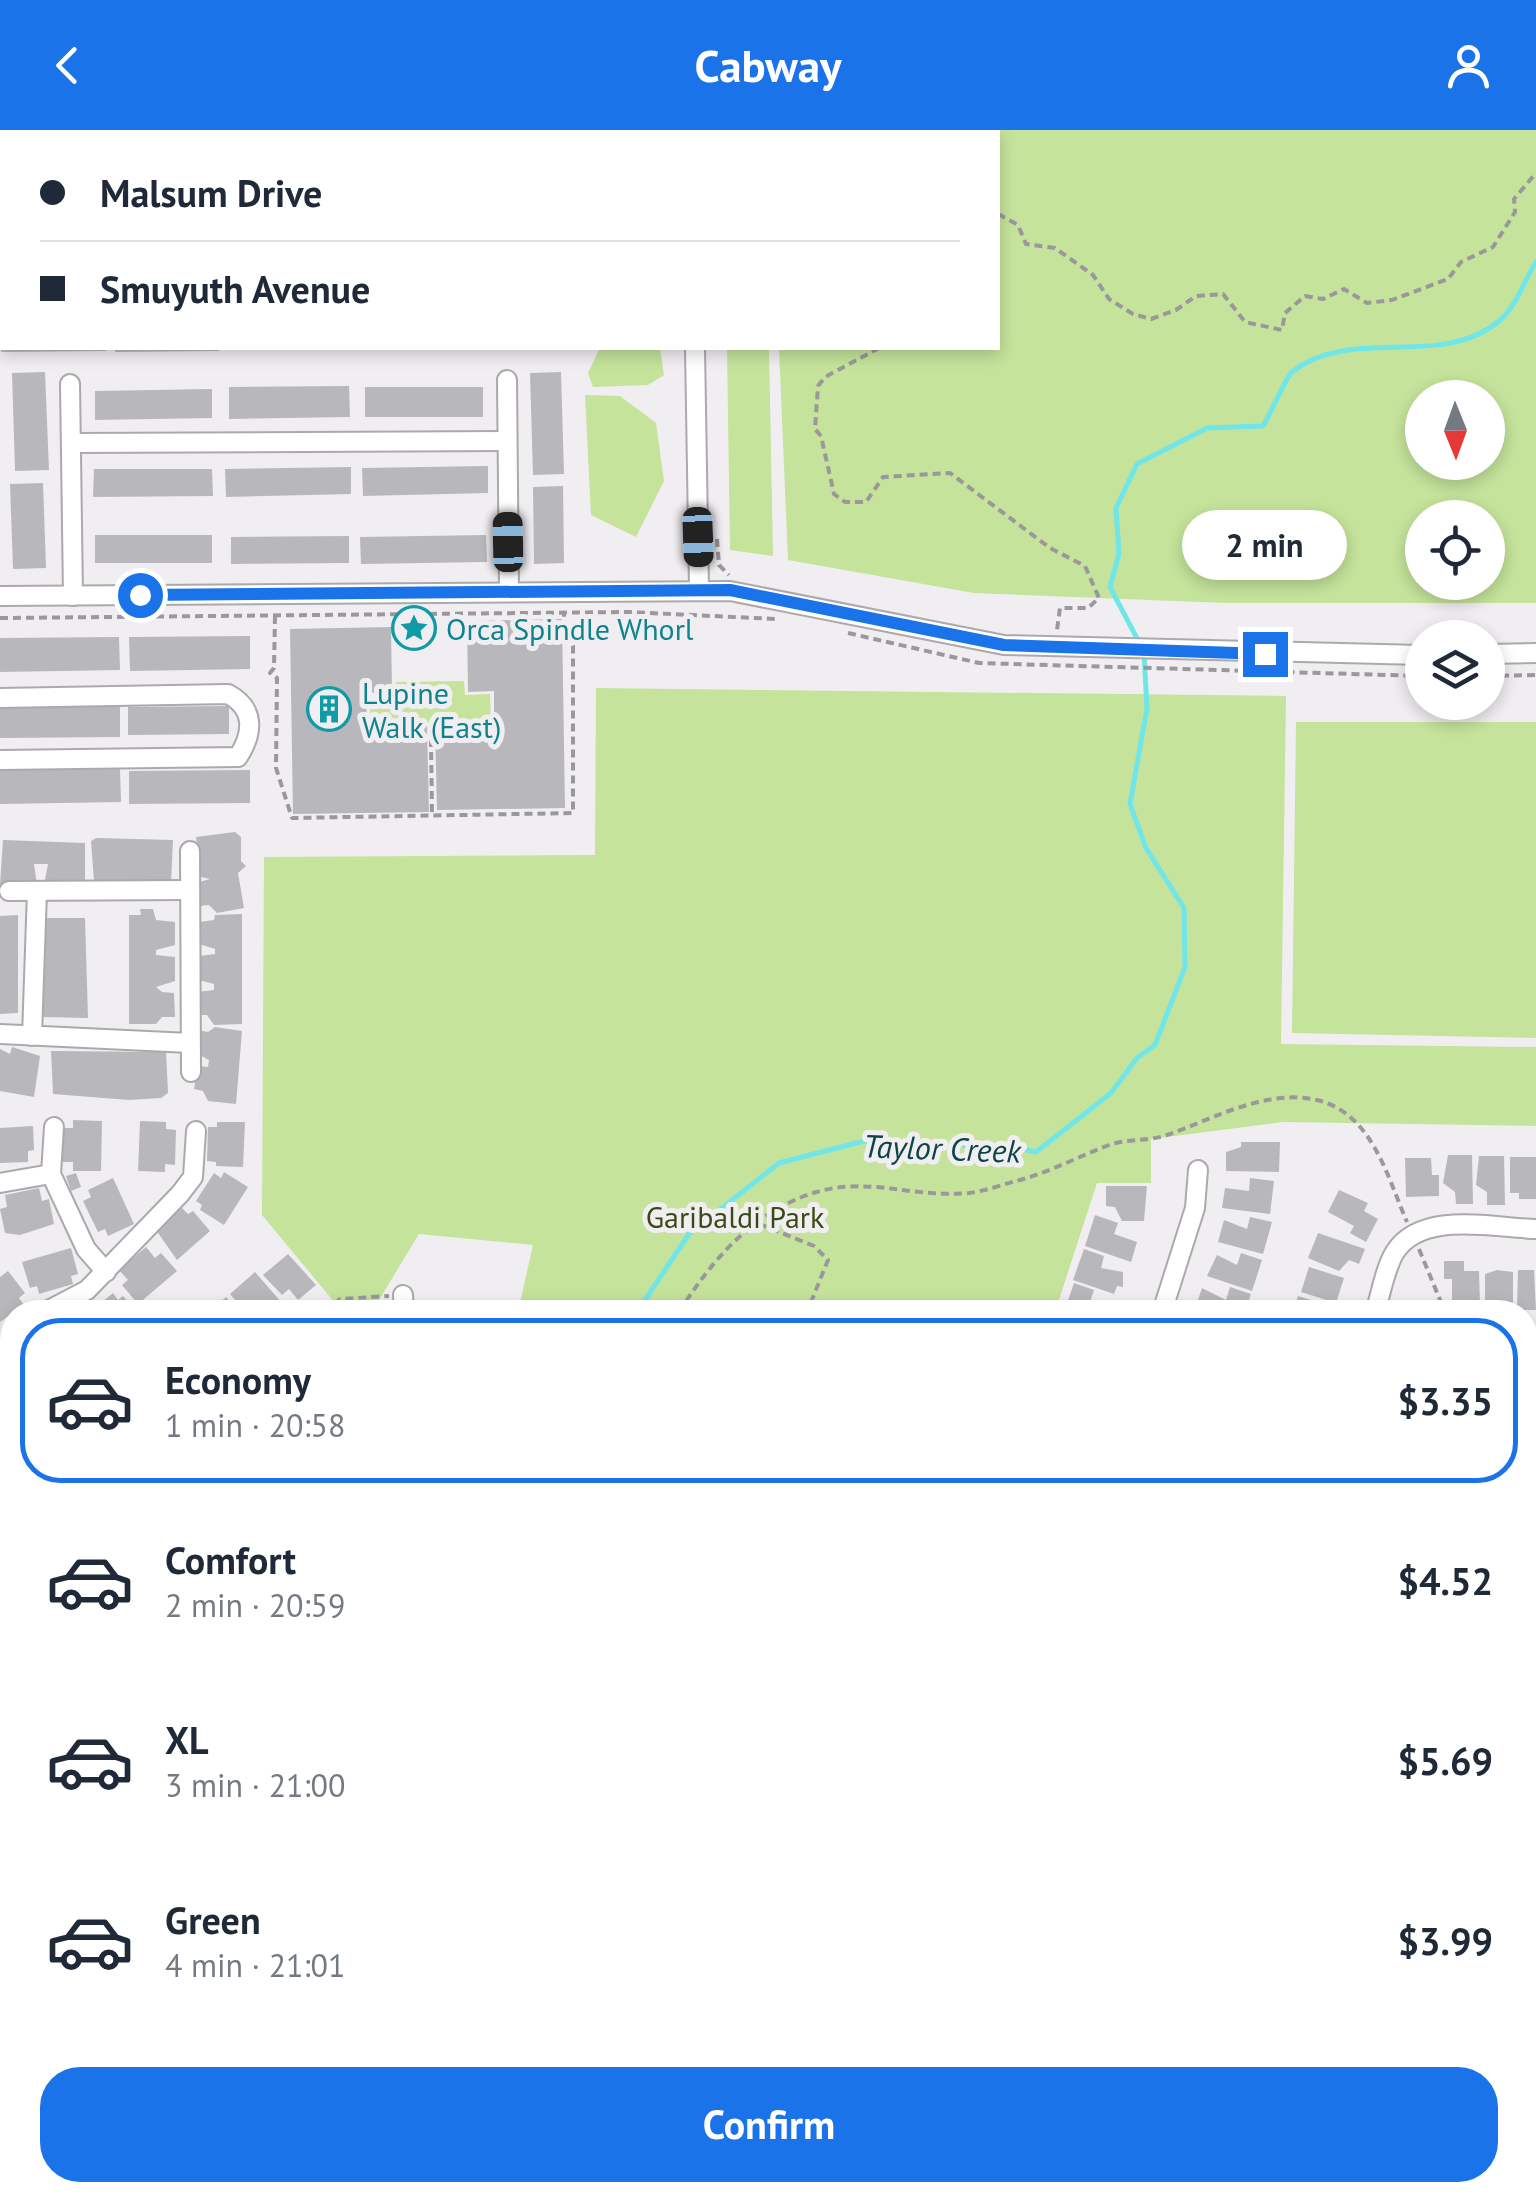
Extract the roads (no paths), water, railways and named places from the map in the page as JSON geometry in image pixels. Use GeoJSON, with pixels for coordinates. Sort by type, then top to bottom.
{"type":"FeatureCollection","features":[{"type":"Feature","properties":{"kind":"street"},"geometry":{"type":"LineString","coordinates":[[695,350],[699,590]]}},
{"type":"Feature","properties":{"kind":"street"},"geometry":{"type":"LineString","coordinates":[[507,380],[509,592]]}},
{"type":"Feature","properties":{"kind":"street"},"geometry":{"type":"LineString","coordinates":[[70,384],[73,596]]}},
{"type":"Feature","properties":{"kind":"street"},"geometry":{"type":"LineString","coordinates":[[70,442],[507,441]]}},
{"type":"Feature","properties":{"kind":"street"},"geometry":{"type":"LineString","coordinates":[[0,596],[730,590],[810,603],[959,638],[1057,639],[1198,651],[1405,656]]}},
{"type":"Feature","properties":{"kind":"street"},"geometry":{"type":"LineString","coordinates":[[1505,654],[1536,654]]}},
{"type":"Feature","properties":{"kind":"street"},"geometry":{"type":"LineString","coordinates":[[0,698],[228,694],[242,702],[248,713],[250,738],[238,757],[0,760]]}},
{"type":"Feature","properties":{"kind":"street"},"geometry":{"type":"LineString","coordinates":[[190,851],[191,1072]]}},
{"type":"Feature","properties":{"kind":"street"},"geometry":{"type":"LineString","coordinates":[[8,892],[190,890]]}},
{"type":"Feature","properties":{"kind":"street"},"geometry":{"type":"LineString","coordinates":[[32,1036],[37,891]]}},
{"type":"Feature","properties":{"kind":"street"},"geometry":{"type":"LineString","coordinates":[[0,1034],[190,1043]]}},
{"type":"Feature","properties":{"kind":"street"},"geometry":{"type":"LineString","coordinates":[[54,1127],[51,1174],[86,1249],[106,1272]]}},
{"type":"Feature","properties":{"kind":"street"},"geometry":{"type":"LineString","coordinates":[[73,1300],[106,1272],[194,1177],[196,1131]]}},
{"type":"Feature","properties":{"kind":"street"},"geometry":{"type":"LineString","coordinates":[[1166,1300],[1195,1208],[1198,1170]]}},
{"type":"Feature","properties":{"kind":"street"},"geometry":{"type":"LineString","coordinates":[[0,1183],[51,1174]]}},
{"type":"Feature","properties":{"kind":"street"},"geometry":{"type":"LineString","coordinates":[[1379,1300],[1394,1254],[1411,1233],[1432,1226],[1536,1229]]}},
{"type":"Feature","properties":{"kind":"waterway"},"geometry":{"type":"LineString","coordinates":[[1140,644],[1110,587],[1119,554],[1116,508],[1137,464],[1207,428],[1263,426],[1289,375],[1315,358],[1341,351],[1450,343],[1476,335],[1505,315],[1536,262]]}},
{"type":"Feature","properties":{"kind":"waterway","name":"Taylor Creek"},"geometry":{"type":"LineString","coordinates":[[645,1300],[689,1234],[779,1163],[864,1141],[898,1146],[1002,1145],[1036,1152],[1111,1093],[1137,1058],[1155,1045],[1185,967],[1184,908],[1146,848],[1130,804],[1147,708],[1144,654]]}},
{"type":"Feature","properties":{"kind":"place","name":"Orca Spindle Whorl"},"geometry":{"type":"Point","coordinates":[414,628]}},
{"type":"Feature","properties":{"kind":"place","name":"Lupine Walk (East)"},"geometry":{"type":"Point","coordinates":[329,709]}},
{"type":"Feature","properties":{"kind":"park label","name":"Garibaldi Park"},"geometry":{"type":"Point","coordinates":[735,1216]}}]}
